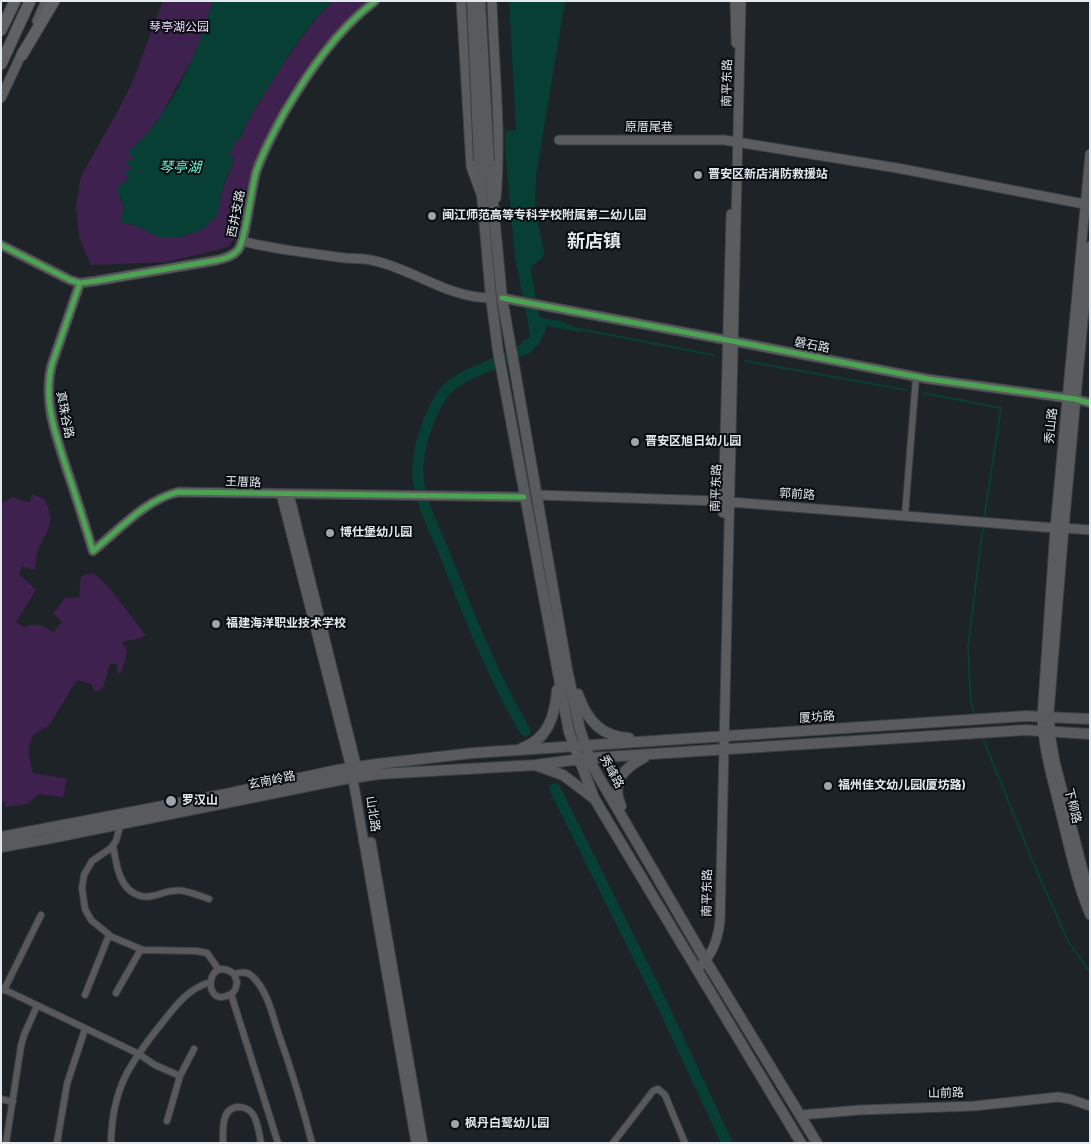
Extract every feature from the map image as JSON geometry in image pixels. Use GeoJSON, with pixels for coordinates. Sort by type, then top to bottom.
{"type":"FeatureCollection","features":[{"type":"Feature","properties":{"kind":"highway"},"geometry":{"type":"LineString","coordinates":[[1,30],[15,1]]}},
{"type":"Feature","properties":{"kind":"highway"},"geometry":{"type":"LineString","coordinates":[[1,64],[30,1]]}},
{"type":"Feature","properties":{"kind":"highway"},"geometry":{"type":"LineString","coordinates":[[22,54],[54,1]]}},
{"type":"Feature","properties":{"kind":"main road"},"geometry":{"type":"LineString","coordinates":[[1,98],[46,1]]}},
{"type":"Feature","properties":{"kind":"main road","name":"西井支路"},"geometry":{"type":"LineString","coordinates":[[1,245],[60,276],[80,282],[96,281],[218,260],[232,255],[242,241],[255,176],[265,149],[275,130],[307,75],[324,52],[350,23],[375,1]]}},
{"type":"Feature","properties":{"kind":"main road"},"geometry":{"type":"LineString","coordinates":[[461,1],[471,167],[482,195]]}},
{"type":"Feature","properties":{"kind":"main road"},"geometry":{"type":"LineString","coordinates":[[472,1],[484,161]]}},
{"type":"Feature","properties":{"kind":"main road"},"geometry":{"type":"LineString","coordinates":[[480,1],[484,161]]}},
{"type":"Feature","properties":{"kind":"main road"},"geometry":{"type":"LineString","coordinates":[[492,1],[499,141],[499,168],[494,214]]}},
{"type":"Feature","properties":{"kind":"main road","name":"南平东路"},"geometry":{"type":"LineString","coordinates":[[735,1],[736,142]]}},
{"type":"Feature","properties":{"kind":"main road","name":"南平东路"},"geometry":{"type":"LineString","coordinates":[[696,966],[705,958],[714,945],[720,921],[721,737],[726,502],[741,1]]}},
{"type":"Feature","properties":{"kind":"main road"},"geometry":{"type":"LineString","coordinates":[[462,21],[466,10],[476,2],[485,4],[493,15]]}},
{"type":"Feature","properties":{"kind":"main road","name":"原厝尾巷"},"geometry":{"type":"LineString","coordinates":[[559,140],[736,142],[826,156],[1087,203]]}},
{"type":"Feature","properties":{"kind":"main road","name":"秀山路"},"geometry":{"type":"LineString","coordinates":[[1046,701],[1090,154]]}},
{"type":"Feature","properties":{"kind":"main road","name":"秀峰路"},"geometry":{"type":"LineString","coordinates":[[484,161],[482,195],[491,298],[498,351],[558,677],[584,758],[594,798],[801,1143]]}},
{"type":"Feature","properties":{"kind":"main road","name":"秀峰路"},"geometry":{"type":"LineString","coordinates":[[484,161],[494,214],[502,298],[579,746]]}},
{"type":"Feature","properties":{"kind":"main road"},"geometry":{"type":"LineString","coordinates":[[242,241],[284,250],[373,260],[455,293],[475,298],[491,298]]}},
{"type":"Feature","properties":{"kind":"main road","name":"秀山路"},"geometry":{"type":"LineString","coordinates":[[1071,399],[1090,246]]}},
{"type":"Feature","properties":{"kind":"main road","name":"真珠谷路"},"geometry":{"type":"LineString","coordinates":[[80,282],[52,364],[48,396],[57,438],[93,551]]}},
{"type":"Feature","properties":{"kind":"main road","name":"磐石路"},"geometry":{"type":"LineString","coordinates":[[502,298],[916,377],[1088,401]]}},
{"type":"Feature","properties":{"kind":"main road","name":"王厝路"},"geometry":{"type":"LineString","coordinates":[[93,551],[148,505],[170,494],[189,491],[524,497]]}},
{"type":"Feature","properties":{"kind":"main road","name":"山北路"},"geometry":{"type":"LineString","coordinates":[[285,494],[355,772],[423,1143]]}},
{"type":"Feature","properties":{"kind":"main road","name":"郭前路"},"geometry":{"type":"LineString","coordinates":[[537,495],[726,502],[1090,530]]}},
{"type":"Feature","properties":{"kind":"main road"},"geometry":{"type":"LineString","coordinates":[[567,669],[584,710],[598,728],[615,737],[647,742]]}},
{"type":"Feature","properties":{"kind":"main road"},"geometry":{"type":"LineString","coordinates":[[511,752],[540,738],[547,729],[554,713],[558,677]]}},
{"type":"Feature","properties":{"kind":"main road","name":"下柳路"},"geometry":{"type":"LineString","coordinates":[[1046,701],[1049,765],[1078,881],[1090,915]]}},
{"type":"Feature","properties":{"kind":"main road","name":"厦坊路"},"geometry":{"type":"LineString","coordinates":[[545,749],[973,719],[1046,717],[1090,719]]}},
{"type":"Feature","properties":{"kind":"main road","name":"厦坊路"},"geometry":{"type":"LineString","coordinates":[[552,767],[584,758],[977,733],[1046,730],[1090,734]]}},
{"type":"Feature","properties":{"kind":"main road","name":"下柳路"},"geometry":{"type":"LineString","coordinates":[[1046,730],[1090,897]]}},
{"type":"Feature","properties":{"kind":"main road","name":"玄南岭路"},"geometry":{"type":"LineString","coordinates":[[1,837],[221,795],[355,772],[473,753],[545,749]]}},
{"type":"Feature","properties":{"kind":"main road"},"geometry":{"type":"LineString","coordinates":[[628,826],[618,799],[618,781],[629,766],[650,754]]}},
{"type":"Feature","properties":{"kind":"main road","name":"秀峰路"},"geometry":{"type":"LineString","coordinates":[[584,758],[628,826],[817,1143]]}},
{"type":"Feature","properties":{"kind":"main road","name":"玄南岭路"},"geometry":{"type":"LineString","coordinates":[[1,847],[56,837],[355,772],[379,774],[535,765],[552,767]]}},
{"type":"Feature","properties":{"kind":"main road"},"geometry":{"type":"LineString","coordinates":[[552,767],[594,798]]}},
{"type":"Feature","properties":{"kind":"main road","name":"山北路"},"geometry":{"type":"LineString","coordinates":[[355,772],[416,1143]]}},
{"type":"Feature","properties":{"kind":"main road","name":"山前路"},"geometry":{"type":"LineString","coordinates":[[801,1116],[869,1110],[974,1106],[1058,1097],[1090,1106]]}},
{"type":"Feature","properties":{"kind":"street"},"geometry":{"type":"LineString","coordinates":[[905,515],[916,377]]}},
{"type":"Feature","properties":{"kind":"street"},"geometry":{"type":"LineString","coordinates":[[119,830],[113,845],[116,864],[122,881],[129,890],[141,896],[152,896],[172,890],[181,890],[209,899]]}},
{"type":"Feature","properties":{"kind":"street"},"geometry":{"type":"LineString","coordinates":[[113,845],[92,861],[84,875],[82,888],[85,909],[91,920],[109,935],[141,949],[207,953],[219,970]]}},
{"type":"Feature","properties":{"kind":"street"},"geometry":{"type":"LineString","coordinates":[[41,915],[3,989],[137,1053],[155,1065],[180,1076]]}},
{"type":"Feature","properties":{"kind":"street"},"geometry":{"type":"LineString","coordinates":[[85,995],[109,935]]}},
{"type":"Feature","properties":{"kind":"street"},"geometry":{"type":"LineString","coordinates":[[116,993],[141,949]]}},
{"type":"Feature","properties":{"kind":"street"},"geometry":{"type":"LineString","coordinates":[[219,970],[228,970],[234,974],[237,982],[236,988],[231,994],[222,997],[212,991],[210,982],[212,975],[219,970]]}},
{"type":"Feature","properties":{"kind":"street"},"geometry":{"type":"LineString","coordinates":[[234,974],[244,972],[254,977],[266,995],[290,1066],[312,1143]]}},
{"type":"Feature","properties":{"kind":"street"},"geometry":{"type":"LineString","coordinates":[[111,1143],[112,1118],[116,1099],[137,1053],[180,1000],[200,985],[210,982]]}},
{"type":"Feature","properties":{"kind":"street"},"geometry":{"type":"LineString","coordinates":[[231,994],[278,1143]]}},
{"type":"Feature","properties":{"kind":"street"},"geometry":{"type":"LineString","coordinates":[[6,1143],[23,1041],[37,1006]]}},
{"type":"Feature","properties":{"kind":"street"},"geometry":{"type":"LineString","coordinates":[[57,1143],[67,1084],[85,1029]]}},
{"type":"Feature","properties":{"kind":"street"},"geometry":{"type":"LineString","coordinates":[[167,1121],[180,1076],[194,1049]]}},
{"type":"Feature","properties":{"kind":"street"},"geometry":{"type":"LineString","coordinates":[[613,1143],[653,1091],[658,1089],[665,1095],[685,1143]]}},
{"type":"Feature","properties":{"kind":"street"},"geometry":{"type":"LineString","coordinates":[[1,1099],[13,1102]]}},
{"type":"Feature","properties":{"kind":"street"},"geometry":{"type":"LineString","coordinates":[[223,1143],[224,1121],[227,1112],[233,1108],[244,1107],[251,1111],[255,1117],[261,1143]]}},
{"type":"Feature","properties":{"kind":"green space","name":"琴亭湖公园"},"geometry":{"type":"Polygon","coordinates":[[[163,1],[213,1],[193,57],[160,117],[139,143],[134,159],[126,162],[132,169],[130,179],[123,183],[120,200],[124,206],[121,222],[137,226],[158,237],[181,237],[203,229],[220,197],[234,159],[229,156],[236,139],[240,141],[252,114],[297,44],[332,1],[367,1],[320,48],[286,98],[249,177],[235,238],[228,247],[167,262],[91,265],[79,237],[76,205],[81,176],[132,83],[163,1]]]}},
{"type":"Feature","properties":{"kind":"green space"},"geometry":{"type":"Polygon","coordinates":[[[32,494],[44,499],[50,515],[50,521],[37,553],[35,570],[22,566],[19,574],[36,590],[16,622],[24,627],[32,625],[43,626],[53,633],[62,622],[53,614],[65,598],[79,597],[81,576],[92,573],[112,592],[146,635],[122,642],[127,651],[121,673],[117,673],[117,664],[110,664],[103,688],[95,692],[91,684],[77,680],[48,727],[40,730],[31,739],[29,758],[33,773],[67,779],[63,797],[39,794],[27,804],[5,807],[4,801],[1,801],[1,501],[3,502],[12,497],[30,503],[32,494]]]}},
{"type":"Feature","properties":{"kind":"water","name":"琴亭湖"},"geometry":{"type":"Polygon","coordinates":[[[213,1],[332,1],[313,22],[280,68],[244,128],[240,141],[236,140],[229,156],[234,159],[223,187],[217,216],[203,229],[181,237],[158,237],[137,226],[120,222],[124,206],[117,191],[119,186],[129,179],[124,172],[132,169],[125,162],[134,159],[128,152],[157,121],[181,83],[207,21],[213,1]]]}},
{"type":"Feature","properties":{"kind":"water"},"geometry":{"type":"Polygon","coordinates":[[[509,1],[565,1],[536,177],[535,209],[544,252],[543,257],[532,266],[531,271],[539,315],[542,318],[560,321],[579,329],[580,332],[547,326],[536,347],[525,355],[522,341],[530,337],[515,257],[505,149],[505,131],[516,130],[509,1]]]}},
{"type":"Feature","properties":{"kind":"waterway"},"geometry":{"type":"LineString","coordinates":[[579,329],[713,355]]}},
{"type":"Feature","properties":{"kind":"waterway"},"geometry":{"type":"LineString","coordinates":[[524,349],[465,376],[447,389],[430,417],[422,441],[418,474],[421,494],[428,514],[471,621],[491,666],[525,731]]}},
{"type":"Feature","properties":{"kind":"waterway"},"geometry":{"type":"LineString","coordinates":[[745,361],[907,390]]}},
{"type":"Feature","properties":{"kind":"waterway"},"geometry":{"type":"LineString","coordinates":[[923,393],[1001,408],[984,519]]}},
{"type":"Feature","properties":{"kind":"waterway"},"geometry":{"type":"LineString","coordinates":[[975,715],[971,703],[968,647],[983,526]]}},
{"type":"Feature","properties":{"kind":"waterway"},"geometry":{"type":"LineString","coordinates":[[982,736],[1033,862],[1068,941],[1090,972]]}},
{"type":"Feature","properties":{"kind":"waterway"},"geometry":{"type":"LineString","coordinates":[[555,789],[664,1008],[727,1143]]}},
{"type":"Feature","properties":{"kind":"cycle path"},"geometry":{"type":"LineString","coordinates":[[1,245],[70,280],[80,283],[218,260],[234,254],[241,244],[256,172],[265,149],[284,113],[324,52],[348,25],[375,1]]}},
{"type":"Feature","properties":{"kind":"cycle path"},"geometry":{"type":"LineString","coordinates":[[80,283],[52,364],[49,392],[55,433],[93,551],[143,509],[166,496],[178,492],[524,497]]}},
{"type":"Feature","properties":{"kind":"cycle path"},"geometry":{"type":"LineString","coordinates":[[502,298],[928,379],[1075,399],[1090,403]]}},
{"type":"Feature","properties":{"kind":"place","name":"晋安区新店消防救援站"},"geometry":{"type":"Point","coordinates":[698,175]}},
{"type":"Feature","properties":{"kind":"place","name":"闽江师范高等专科学校附属第二幼儿园"},"geometry":{"type":"Point","coordinates":[432,216]}},
{"type":"Feature","properties":{"kind":"place","name":"晋安区旭日幼儿园"},"geometry":{"type":"Point","coordinates":[635,442]}},
{"type":"Feature","properties":{"kind":"place","name":"博仕堡幼儿园"},"geometry":{"type":"Point","coordinates":[330,533]}},
{"type":"Feature","properties":{"kind":"place","name":"福建海洋职业技术学校"},"geometry":{"type":"Point","coordinates":[216,624]}},
{"type":"Feature","properties":{"kind":"place","name":"福州佳文幼儿园(厦坊路)"},"geometry":{"type":"Point","coordinates":[828,786]}},
{"type":"Feature","properties":{"kind":"place","name":"罗汉山"},"geometry":{"type":"Point","coordinates":[171,801]}},
{"type":"Feature","properties":{"kind":"place","name":"枫丹白鹭幼儿园"},"geometry":{"type":"Point","coordinates":[455,1124]}},
{"type":"Feature","properties":{"kind":"district","name":"新店镇"},"geometry":{"type":"Point","coordinates":[594,243]}}]}
